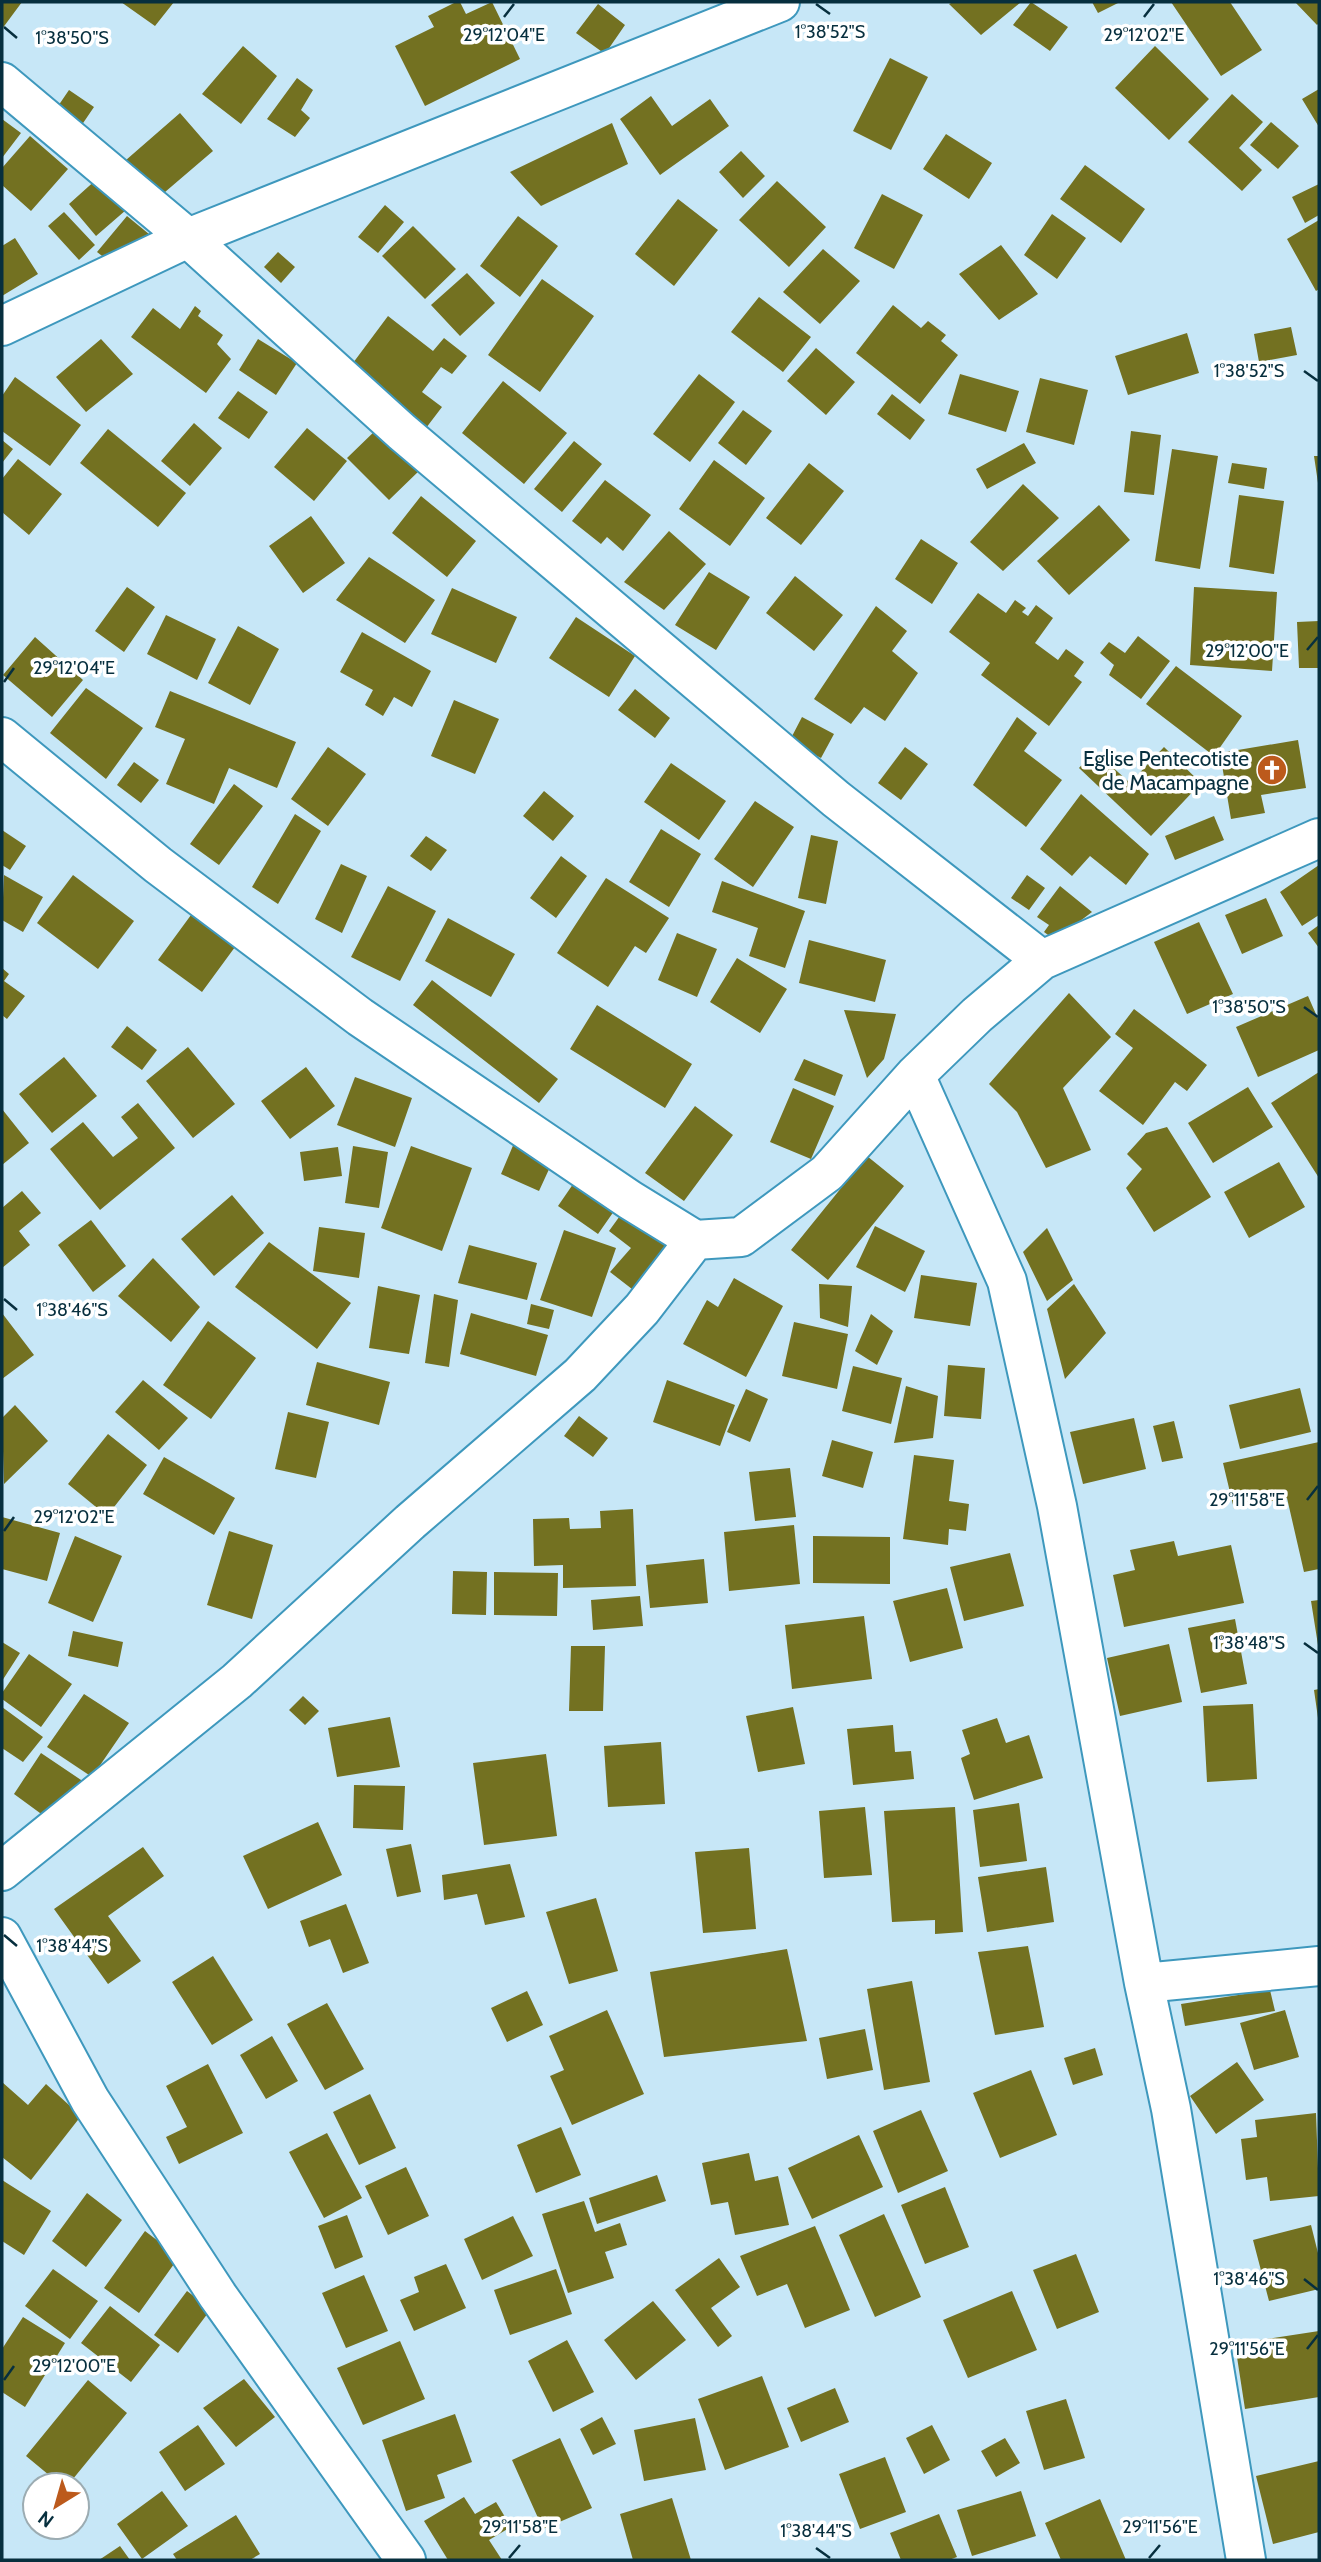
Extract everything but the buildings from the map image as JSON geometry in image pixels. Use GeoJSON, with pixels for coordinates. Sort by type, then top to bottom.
{"type":"FeatureCollection","features":[{"type":"Feature","properties":{"kind":"street"},"geometry":{"type":"LineString","coordinates":[[2,326],[188,238],[780,2]]}},
{"type":"Feature","properties":{"kind":"street"},"geometry":{"type":"LineString","coordinates":[[2,82],[188,238],[402,432],[612,610],[836,799],[1042,960]]}},
{"type":"Feature","properties":{"kind":"street"},"geometry":{"type":"LineString","coordinates":[[2,737],[158,865],[360,1017],[630,1200],[695,1240],[741,1237],[827,1173],[915,1075],[977,1015],[1042,960],[1319,838]]}},
{"type":"Feature","properties":{"kind":"street"},"geometry":{"type":"LineString","coordinates":[[915,1075],[1007,1282],[1057,1506],[1144,1983],[1171,2109],[1246,2560]]}},
{"type":"Feature","properties":{"kind":"street"},"geometry":{"type":"LineString","coordinates":[[5,1863],[237,1681],[410,1522],[580,1375],[642,1309],[695,1240]]}},
{"type":"Feature","properties":{"kind":"street"},"geometry":{"type":"LineString","coordinates":[[2,1937],[90,2100],[218,2296],[406,2560]]}},
{"type":"Feature","properties":{"kind":"street"},"geometry":{"type":"LineString","coordinates":[[1144,1983],[1319,1966]]}},
{"type":"Feature","properties":{"kind":"place","name":"Eglise Pentecotiste de Macampagne"},"geometry":{"type":"Point","coordinates":[1272,770]}}]}
